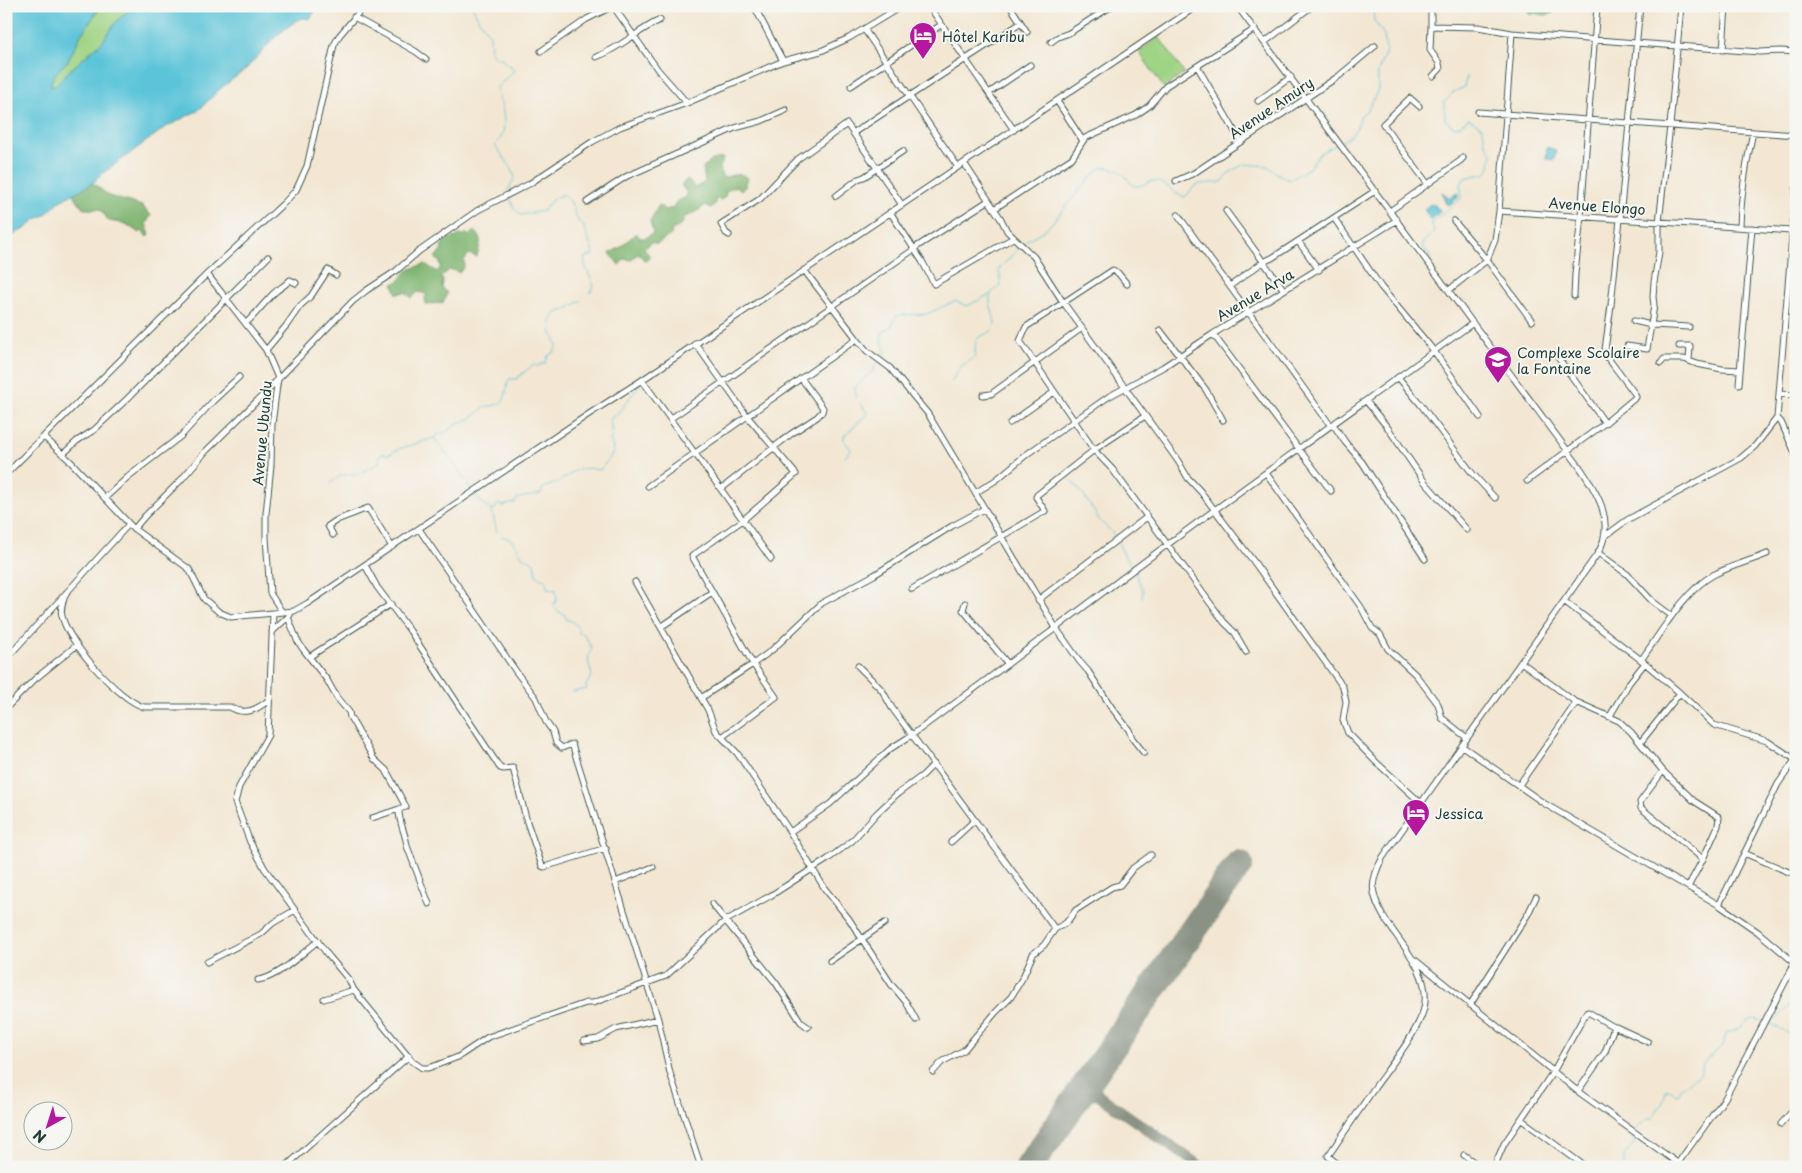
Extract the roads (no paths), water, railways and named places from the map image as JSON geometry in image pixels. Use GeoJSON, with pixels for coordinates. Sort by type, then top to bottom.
{"type":"FeatureCollection","features":[{"type":"Feature","properties":{"kind":"street"},"geometry":{"type":"LineString","coordinates":[[6,474],[207,274],[285,202],[303,177],[308,166],[334,45],[364,6]]}},
{"type":"Feature","properties":{"kind":"street"},"geometry":{"type":"LineString","coordinates":[[542,51],[587,19],[613,6],[658,70],[687,103]]}},
{"type":"Feature","properties":{"kind":"street"},"geometry":{"type":"LineString","coordinates":[[754,6],[783,61]]}},
{"type":"Feature","properties":{"kind":"street"},"geometry":{"type":"LineString","coordinates":[[134,529],[180,482],[206,451],[353,301],[478,210],[508,195],[592,142],[620,127],[687,103],[783,61],[821,51],[849,38],[902,6]]}},
{"type":"Feature","properties":{"kind":"street"},"geometry":{"type":"LineString","coordinates":[[929,6],[1014,130]]}},
{"type":"Feature","properties":{"kind":"street"},"geometry":{"type":"LineString","coordinates":[[1010,6],[1027,32]]}},
{"type":"Feature","properties":{"kind":"street"},"geometry":{"type":"LineString","coordinates":[[1051,42],[1058,37],[1069,34],[1112,6]]}},
{"type":"Feature","properties":{"kind":"street"},"geometry":{"type":"LineString","coordinates":[[44,437],[63,454],[134,529],[189,569],[204,599],[219,612],[231,618],[294,611],[642,380],[1197,6]]}},
{"type":"Feature","properties":{"kind":"street"},"geometry":{"type":"LineString","coordinates":[[1237,6],[1568,450],[1599,498],[1605,519],[1603,542],[1598,553],[1383,857],[1374,878],[1374,892],[1379,907],[1421,975],[1424,984],[1425,1004],[1418,1023],[1402,1050],[1328,1156],[1340,1167]]}},
{"type":"Feature","properties":{"kind":"street"},"geometry":{"type":"LineString","coordinates":[[1265,42],[1312,6]]}},
{"type":"Feature","properties":{"kind":"street"},"geometry":{"type":"LineString","coordinates":[[1431,6],[1430,50],[1439,63],[1440,69],[1433,76]]}},
{"type":"Feature","properties":{"kind":"street"},"geometry":{"type":"LineString","coordinates":[[1574,296],[1597,6]]}},
{"type":"Feature","properties":{"kind":"street"},"geometry":{"type":"LineString","coordinates":[[1527,481],[1605,423],[1636,397],[1607,357],[1605,350],[1620,219],[1640,6]]}},
{"type":"Feature","properties":{"kind":"street"},"geometry":{"type":"LineString","coordinates":[[1627,346],[1648,348],[1654,305],[1654,282],[1659,252],[1659,222],[1681,6]]}},
{"type":"Feature","properties":{"kind":"street"},"geometry":{"type":"LineString","coordinates":[[1723,50],[1726,6]]}},
{"type":"Feature","properties":{"kind":"street"},"geometry":{"type":"LineString","coordinates":[[354,18],[415,51],[426,59]]}},
{"type":"Feature","properties":{"kind":"street"},"geometry":{"type":"LineString","coordinates":[[596,57],[613,50],[660,20]]}},
{"type":"Feature","properties":{"kind":"street"},"geometry":{"type":"LineString","coordinates":[[853,133],[1021,23]]}},
{"type":"Feature","properties":{"kind":"street"},"geometry":{"type":"LineString","coordinates":[[851,86],[942,25]]}},
{"type":"Feature","properties":{"kind":"street"},"geometry":{"type":"LineString","coordinates":[[1431,26],[1478,27],[1512,33],[1723,50],[1796,52]]}},
{"type":"Feature","properties":{"kind":"street"},"geometry":{"type":"LineString","coordinates":[[864,29],[958,167]]}},
{"type":"Feature","properties":{"kind":"street"},"geometry":{"type":"LineString","coordinates":[[994,209],[1072,158],[1082,141],[1136,115],[1149,106],[1166,86],[1255,29]]}},
{"type":"Feature","properties":{"kind":"street"},"geometry":{"type":"LineString","coordinates":[[1449,290],[1487,260],[1496,240],[1512,33]]}},
{"type":"Feature","properties":{"kind":"street","name":"Avenue Amury"},"geometry":{"type":"LineString","coordinates":[[1176,182],[1194,173],[1339,76],[1375,46]]}},
{"type":"Feature","properties":{"kind":"street"},"geometry":{"type":"LineString","coordinates":[[989,93],[1030,65]]}},
{"type":"Feature","properties":{"kind":"street"},"geometry":{"type":"LineString","coordinates":[[1197,66],[1241,142]]}},
{"type":"Feature","properties":{"kind":"street"},"geometry":{"type":"LineString","coordinates":[[1258,101],[1291,77]]}},
{"type":"Feature","properties":{"kind":"street"},"geometry":{"type":"LineString","coordinates":[[1419,106],[1410,98],[1383,124],[1427,184]]}},
{"type":"Feature","properties":{"kind":"street"},"geometry":{"type":"LineString","coordinates":[[1057,101],[1082,141]]}},
{"type":"Feature","properties":{"kind":"street"},"geometry":{"type":"LineString","coordinates":[[587,202],[627,176],[740,126],[761,121],[786,110]]}},
{"type":"Feature","properties":{"kind":"street"},"geometry":{"type":"LineString","coordinates":[[1478,112],[1796,135]]}},
{"type":"Feature","properties":{"kind":"street"},"geometry":{"type":"LineString","coordinates":[[729,235],[721,224],[760,199],[798,160],[847,124],[902,205]]}},
{"type":"Feature","properties":{"kind":"street"},"geometry":{"type":"LineString","coordinates":[[1740,227],[1741,194],[1745,165],[1753,132]]}},
{"type":"Feature","properties":{"kind":"street"},"geometry":{"type":"LineString","coordinates":[[836,196],[858,179],[903,151]]}},
{"type":"Feature","properties":{"kind":"street"},"geometry":{"type":"LineString","coordinates":[[1390,211],[1462,158]]}},
{"type":"Feature","properties":{"kind":"street"},"geometry":{"type":"LineString","coordinates":[[964,163],[1013,238],[1034,257],[1062,302],[1178,461],[1188,478],[1201,492],[1254,562],[1343,687],[1346,702],[1343,720],[1348,733],[1376,762],[1421,803]]}},
{"type":"Feature","properties":{"kind":"street"},"geometry":{"type":"LineString","coordinates":[[1604,537],[1627,520],[1741,458],[1755,446],[1777,418],[1796,189]]}},
{"type":"Feature","properties":{"kind":"street"},"geometry":{"type":"LineString","coordinates":[[1230,286],[1263,262],[1272,258],[1375,190]]}},
{"type":"Feature","properties":{"kind":"street"},"geometry":{"type":"LineString","coordinates":[[670,419],[913,249],[988,201]]}},
{"type":"Feature","properties":{"kind":"street","name":"Avenue Elongo"},"geometry":{"type":"LineString","coordinates":[[1499,210],[1792,231]]}},
{"type":"Feature","properties":{"kind":"street"},"geometry":{"type":"LineString","coordinates":[[1226,211],[1284,290]]}},
{"type":"Feature","properties":{"kind":"street"},"geometry":{"type":"LineString","coordinates":[[890,212],[922,261],[933,283],[936,284],[1013,238]]}},
{"type":"Feature","properties":{"kind":"street"},"geometry":{"type":"LineString","coordinates":[[1178,215],[1346,444],[1362,462],[1425,559]]}},
{"type":"Feature","properties":{"kind":"street"},"geometry":{"type":"LineString","coordinates":[[1334,218],[1381,287],[1434,351],[1480,418]]}},
{"type":"Feature","properties":{"kind":"street","name":"Avenue Arva"},"geometry":{"type":"LineString","coordinates":[[975,493],[996,480],[1027,454],[1124,387],[1164,367],[1213,334],[1397,220]]}},
{"type":"Feature","properties":{"kind":"street"},"geometry":{"type":"LineString","coordinates":[[1454,221],[1487,260],[1532,322]]}},
{"type":"Feature","properties":{"kind":"street"},"geometry":{"type":"LineString","coordinates":[[1739,384],[1752,228]]}},
{"type":"Feature","properties":{"kind":"street"},"geometry":{"type":"LineString","coordinates":[[1298,241],[1318,270]]}},
{"type":"Feature","properties":{"kind":"street"},"geometry":{"type":"LineString","coordinates":[[63,454],[77,441],[94,430],[127,399],[268,257]]}},
{"type":"Feature","properties":{"kind":"street"},"geometry":{"type":"LineString","coordinates":[[266,350],[300,306],[311,296],[328,270],[336,276]]}},
{"type":"Feature","properties":{"kind":"street"},"geometry":{"type":"LineString","coordinates":[[804,270],[867,351],[890,368],[928,414],[1038,600],[1144,753]]}},
{"type":"Feature","properties":{"kind":"street"},"geometry":{"type":"LineString","coordinates":[[1127,284],[1113,270],[1026,327],[1020,340],[1094,450],[1113,470],[1166,544],[1185,566],[1224,622],[1235,633],[1246,652]]}},
{"type":"Feature","properties":{"kind":"street","name":"Avenue Ubundu"},"geometry":{"type":"LineString","coordinates":[[207,274],[266,350],[278,378],[272,424],[266,538],[270,593],[282,612]]}},
{"type":"Feature","properties":{"kind":"street"},"geometry":{"type":"LineString","coordinates":[[246,323],[275,292],[284,287],[290,280],[296,283]]}},
{"type":"Feature","properties":{"kind":"street"},"geometry":{"type":"LineString","coordinates":[[1634,321],[1651,325],[1689,327]]}},
{"type":"Feature","properties":{"kind":"street"},"geometry":{"type":"LineString","coordinates":[[790,832],[830,804],[890,749],[1008,664],[1166,544],[1473,323]]}},
{"type":"Feature","properties":{"kind":"street"},"geometry":{"type":"LineString","coordinates":[[983,395],[991,394],[1082,328]]}},
{"type":"Feature","properties":{"kind":"street"},"geometry":{"type":"LineString","coordinates":[[1160,330],[1206,390],[1223,420]]}},
{"type":"Feature","properties":{"kind":"street"},"geometry":{"type":"LineString","coordinates":[[1213,334],[1331,491]]}},
{"type":"Feature","properties":{"kind":"street"},"geometry":{"type":"LineString","coordinates":[[648,486],[857,339]]}},
{"type":"Feature","properties":{"kind":"street"},"geometry":{"type":"LineString","coordinates":[[696,343],[747,416],[796,474],[743,520],[692,556],[753,664],[776,697],[722,737]]}},
{"type":"Feature","properties":{"kind":"street"},"geometry":{"type":"LineString","coordinates":[[1679,346],[1690,346],[1688,360]]}},
{"type":"Feature","properties":{"kind":"street"},"geometry":{"type":"LineString","coordinates":[[1556,356],[1605,423]]}},
{"type":"Feature","properties":{"kind":"street"},"geometry":{"type":"LineString","coordinates":[[1661,363],[1669,358],[1676,358],[1722,369],[1740,370]]}},
{"type":"Feature","properties":{"kind":"street"},"geometry":{"type":"LineString","coordinates":[[105,498],[129,476],[181,436],[239,377]]}},
{"type":"Feature","properties":{"kind":"street"},"geometry":{"type":"LineString","coordinates":[[1398,377],[1472,473],[1495,498]]}},
{"type":"Feature","properties":{"kind":"street"},"geometry":{"type":"LineString","coordinates":[[720,489],[773,447],[822,412],[822,408],[801,378]]}},
{"type":"Feature","properties":{"kind":"street"},"geometry":{"type":"LineString","coordinates":[[642,380],[771,559]]}},
{"type":"Feature","properties":{"kind":"street"},"geometry":{"type":"LineString","coordinates":[[1010,424],[1054,392]]}},
{"type":"Feature","properties":{"kind":"street"},"geometry":{"type":"LineString","coordinates":[[1779,394],[1796,395]]}},
{"type":"Feature","properties":{"kind":"street"},"geometry":{"type":"LineString","coordinates":[[1366,401],[1388,428],[1424,481],[1467,530]]}},
{"type":"Feature","properties":{"kind":"street"},"geometry":{"type":"LineString","coordinates":[[912,589],[1045,511],[1037,495],[1094,450],[1145,416]]}},
{"type":"Feature","properties":{"kind":"street"},"geometry":{"type":"LineString","coordinates":[[1777,418],[1793,444],[1796,455]]}},
{"type":"Feature","properties":{"kind":"street"},"geometry":{"type":"LineString","coordinates":[[1266,473],[1362,607],[1372,628],[1380,634],[1388,649],[1416,676],[1438,704],[1442,718],[1467,738]]}},
{"type":"Feature","properties":{"kind":"street"},"geometry":{"type":"LineString","coordinates":[[333,535],[328,526],[337,520],[368,508],[392,547]]}},
{"type":"Feature","properties":{"kind":"street"},"geometry":{"type":"LineString","coordinates":[[701,698],[772,650],[822,603],[874,575],[952,526],[984,509]]}},
{"type":"Feature","properties":{"kind":"street"},"geometry":{"type":"LineString","coordinates":[[1038,600],[1146,517]]}},
{"type":"Feature","properties":{"kind":"street"},"geometry":{"type":"LineString","coordinates":[[6,659],[129,524]]}},
{"type":"Feature","properties":{"kind":"street"},"geometry":{"type":"LineString","coordinates":[[419,529],[536,699],[546,722],[553,732],[556,743],[562,748],[572,744],[658,1019],[670,1073],[701,1167]]}},
{"type":"Feature","properties":{"kind":"street"},"geometry":{"type":"LineString","coordinates":[[1598,553],[1627,574],[1652,601],[1672,616]]}},
{"type":"Feature","properties":{"kind":"street"},"geometry":{"type":"LineString","coordinates":[[1610,716],[1672,616],[1689,596],[1713,575],[1767,554]]}},
{"type":"Feature","properties":{"kind":"street"},"geometry":{"type":"LineString","coordinates":[[365,565],[377,587],[410,630],[500,768],[512,768],[542,866],[544,867],[606,848]]}},
{"type":"Feature","properties":{"kind":"street"},"geometry":{"type":"LineString","coordinates":[[635,582],[708,710],[715,729],[748,769],[824,888],[849,920],[891,984],[906,1002],[916,1020]]}},
{"type":"Feature","properties":{"kind":"street"},"geometry":{"type":"LineString","coordinates":[[661,627],[712,592]]}},
{"type":"Feature","properties":{"kind":"street"},"geometry":{"type":"LineString","coordinates":[[66,593],[61,608],[62,616],[70,635],[101,675],[136,704],[144,707],[230,708],[237,712],[248,712],[270,700]]}},
{"type":"Feature","properties":{"kind":"street"},"geometry":{"type":"LineString","coordinates":[[1564,602],[1643,662],[1714,725],[1767,741],[1796,760],[1778,784],[1719,906]]}},
{"type":"Feature","properties":{"kind":"street"},"geometry":{"type":"LineString","coordinates":[[965,603],[963,610],[1008,664]]}},
{"type":"Feature","properties":{"kind":"street"},"geometry":{"type":"LineString","coordinates":[[309,657],[391,604]]}},
{"type":"Feature","properties":{"kind":"street"},"geometry":{"type":"LineString","coordinates":[[272,632],[294,611]]}},
{"type":"Feature","properties":{"kind":"street"},"geometry":{"type":"LineString","coordinates":[[273,613],[270,722],[267,739],[260,747],[239,787],[235,802],[250,842],[260,860],[295,910],[349,980],[354,990],[412,1061],[421,1067],[428,1068],[458,1057],[488,1037],[586,1003],[593,1003],[666,976],[725,921],[770,896],[852,841],[896,795],[934,764]]}},
{"type":"Feature","properties":{"kind":"street"},"geometry":{"type":"LineString","coordinates":[[288,617],[297,640],[327,680],[337,698],[349,712],[374,759],[386,770],[406,807],[372,818]]}},
{"type":"Feature","properties":{"kind":"street"},"geometry":{"type":"LineString","coordinates":[[6,708],[35,679],[77,645]]}},
{"type":"Feature","properties":{"kind":"street"},"geometry":{"type":"LineString","coordinates":[[1521,662],[1574,701],[1610,716],[1631,732],[1663,771],[1694,801],[1719,817],[1718,826],[1688,887]]}},
{"type":"Feature","properties":{"kind":"street"},"geometry":{"type":"LineString","coordinates":[[858,666],[882,690],[892,708],[1055,928]]}},
{"type":"Feature","properties":{"kind":"street"},"geometry":{"type":"LineString","coordinates":[[1640,743],[1680,693]]}},
{"type":"Feature","properties":{"kind":"street"},"geometry":{"type":"LineString","coordinates":[[1519,785],[1576,702]]}},
{"type":"Feature","properties":{"kind":"street"},"geometry":{"type":"LineString","coordinates":[[1411,957],[1553,1072],[1680,1165],[1725,1098],[1795,962],[1758,932],[1719,906],[1545,804],[1462,746]]}},
{"type":"Feature","properties":{"kind":"street"},"geometry":{"type":"LineString","coordinates":[[1663,771],[1640,802],[1641,808],[1703,859]]}},
{"type":"Feature","properties":{"kind":"street"},"geometry":{"type":"LineString","coordinates":[[399,809],[407,846],[429,904]]}},
{"type":"Feature","properties":{"kind":"street"},"geometry":{"type":"LineString","coordinates":[[951,842],[975,820]]}},
{"type":"Feature","properties":{"kind":"street"},"geometry":{"type":"LineString","coordinates":[[1744,853],[1796,875]]}},
{"type":"Feature","properties":{"kind":"street"},"geometry":{"type":"LineString","coordinates":[[933,1072],[942,1062],[964,1050],[1011,997],[1023,978],[1033,954],[1044,946],[1055,928],[1066,923],[1076,910],[1112,887],[1120,885],[1133,868],[1151,855]]}},
{"type":"Feature","properties":{"kind":"street"},"geometry":{"type":"LineString","coordinates":[[615,882],[652,868]]}},
{"type":"Feature","properties":{"kind":"street"},"geometry":{"type":"LineString","coordinates":[[1470,1005],[1528,914],[1536,897]]}},
{"type":"Feature","properties":{"kind":"street"},"geometry":{"type":"LineString","coordinates":[[712,904],[776,983],[800,1022],[808,1027]]}},
{"type":"Feature","properties":{"kind":"street"},"geometry":{"type":"LineString","coordinates":[[207,962],[261,934],[273,923],[295,910]]}},
{"type":"Feature","properties":{"kind":"street"},"geometry":{"type":"LineString","coordinates":[[830,961],[885,923]]}},
{"type":"Feature","properties":{"kind":"street"},"geometry":{"type":"LineString","coordinates":[[258,980],[270,977],[318,941]]}},
{"type":"Feature","properties":{"kind":"street"},"geometry":{"type":"LineString","coordinates":[[1424,984],[1428,978],[1437,978]]}},
{"type":"Feature","properties":{"kind":"street"},"geometry":{"type":"LineString","coordinates":[[324,999],[354,990]]}},
{"type":"Feature","properties":{"kind":"street"},"geometry":{"type":"LineString","coordinates":[[1494,1167],[1504,1144],[1553,1072],[1586,1013],[1588,1012],[1614,1027],[1616,1026],[1648,1042]]}},
{"type":"Feature","properties":{"kind":"street"},"geometry":{"type":"LineString","coordinates":[[584,1041],[598,1039],[616,1029],[658,1019]]}},
{"type":"Feature","properties":{"kind":"street"},"geometry":{"type":"LineString","coordinates":[[1578,1091],[1605,1052],[1614,1027]]}},
{"type":"Feature","properties":{"kind":"street"},"geometry":{"type":"LineString","coordinates":[[285,1167],[409,1056]]}},
{"type":"Feature","properties":{"kind":"street"},"geometry":{"type":"LineString","coordinates":[[1781,1124],[1796,1107]]}},
{"type":"Feature","properties":{"kind":"street"},"geometry":{"type":"LineString","coordinates":[[1522,1120],[1586,1167]]}},
{"type":"Feature","properties":{"kind":"street"},"geometry":{"type":"LineString","coordinates":[[1464,1155],[1481,1167]]}},
{"type":"Feature","properties":{"kind":"water"},"geometry":{"type":"Polygon","coordinates":[[[6,6],[101,6],[81,35],[68,61],[55,74],[50,85],[52,87],[102,42],[115,23],[133,6],[322,6],[316,9],[310,19],[303,18],[297,20],[276,36],[246,69],[221,88],[199,110],[166,127],[103,173],[93,183],[60,201],[45,215],[6,239],[6,6]]]}},
{"type":"Feature","properties":{"kind":"water"},"geometry":{"type":"Polygon","coordinates":[[[1547,147],[1556,150],[1554,160],[1546,159],[1547,147]]]}},
{"type":"Feature","properties":{"kind":"water"},"geometry":{"type":"Polygon","coordinates":[[[1442,192],[1450,198],[1456,193],[1458,197],[1451,204],[1446,204],[1442,192]]]}},
{"type":"Feature","properties":{"kind":"water"},"geometry":{"type":"Polygon","coordinates":[[[1432,203],[1441,211],[1430,219],[1424,209],[1432,203]]]}},
{"type":"Feature","properties":{"kind":"waterway"},"geometry":{"type":"LineString","coordinates":[[472,6],[490,35],[491,52],[496,58],[502,58],[514,71],[497,87],[504,126],[503,133],[495,145],[510,166],[515,177],[508,191]]}},
{"type":"Feature","properties":{"kind":"waterway"},"geometry":{"type":"LineString","coordinates":[[1341,142],[1354,132],[1360,116],[1368,109],[1378,89],[1378,72],[1386,51],[1384,35],[1374,21],[1373,9],[1385,9],[1394,6]]}},
{"type":"Feature","properties":{"kind":"waterway"},"geometry":{"type":"LineString","coordinates":[[1431,258],[1423,247],[1423,242],[1434,232],[1431,222],[1461,199],[1461,184],[1465,178],[1486,173],[1491,162],[1492,153],[1485,143],[1483,128],[1469,118],[1459,126],[1454,127],[1445,120],[1444,102],[1454,92],[1464,87],[1467,76]]}},
{"type":"Feature","properties":{"kind":"waterway"},"geometry":{"type":"LineString","coordinates":[[1023,244],[1051,224],[1081,188],[1101,168],[1119,171],[1132,185],[1136,186],[1152,181],[1159,182],[1185,197],[1195,186],[1221,182],[1229,173],[1244,164],[1267,166],[1290,180],[1309,168],[1320,153],[1337,144]]}},
{"type":"Feature","properties":{"kind":"waterway"},"geometry":{"type":"LineString","coordinates":[[509,195],[514,208],[521,215],[543,211],[552,200],[563,194],[570,201],[578,221],[583,225],[593,255],[584,258],[594,286],[590,293]]}},
{"type":"Feature","properties":{"kind":"waterway"},"geometry":{"type":"LineString","coordinates":[[952,381],[960,367],[975,357],[976,341],[978,338],[989,333],[994,328],[995,320],[990,302],[991,293],[1000,285],[999,269],[1020,247]]}},
{"type":"Feature","properties":{"kind":"waterway"},"geometry":{"type":"LineString","coordinates":[[883,358],[886,353],[881,339],[883,332],[891,327],[897,315],[927,314],[955,301],[967,306],[989,295]]}},
{"type":"Feature","properties":{"kind":"waterway"},"geometry":{"type":"LineString","coordinates":[[331,483],[340,476],[360,473],[379,463],[380,456],[383,453],[387,455],[399,449],[434,438],[438,434],[445,433],[458,423],[468,420],[486,407],[502,403],[509,379],[516,379],[534,364],[538,367],[541,364],[545,364],[548,356],[554,352],[557,346],[550,326],[556,313],[581,301]]}},
{"type":"Feature","properties":{"kind":"waterway"},"geometry":{"type":"LineString","coordinates":[[856,397],[855,387],[875,369],[874,366],[879,362]]}},
{"type":"Feature","properties":{"kind":"waterway"},"geometry":{"type":"LineString","coordinates":[[474,495],[490,510],[495,509],[498,504],[502,506],[515,503],[519,498],[541,494],[543,488],[559,482],[574,471],[587,468],[600,470],[608,460],[613,449],[610,441],[612,435],[610,419],[619,412],[642,384]]}},
{"type":"Feature","properties":{"kind":"waterway"},"geometry":{"type":"LineString","coordinates":[[845,457],[851,449],[844,441],[844,436],[867,412],[860,403]]}},
{"type":"Feature","properties":{"kind":"waterway"},"geometry":{"type":"LineString","coordinates":[[434,438],[458,469],[470,489]]}},
{"type":"Feature","properties":{"kind":"waterway"},"geometry":{"type":"LineString","coordinates":[[1071,480],[1083,494],[1100,521],[1112,532],[1115,539]]}},
{"type":"Feature","properties":{"kind":"waterway"},"geometry":{"type":"LineString","coordinates":[[492,511],[497,532]]}},
{"type":"Feature","properties":{"kind":"waterway"},"geometry":{"type":"LineString","coordinates":[[502,536],[511,539],[524,558],[534,563],[536,574],[539,578],[546,580],[547,588],[556,590],[557,599],[555,607],[565,615],[567,620],[575,624],[579,633],[584,634],[592,649],[588,659],[592,676],[586,685],[587,689],[572,692]]}},
{"type":"Feature","properties":{"kind":"waterway"},"geometry":{"type":"LineString","coordinates":[[1118,542],[1125,557],[1133,566]]}},
{"type":"Feature","properties":{"kind":"waterway"},"geometry":{"type":"LineString","coordinates":[[1135,572],[1143,591],[1142,597]]}},
{"type":"Feature","properties":{"kind":"waterway"},"geometry":{"type":"LineString","coordinates":[[1770,1022],[1796,1003]]}},
{"type":"Feature","properties":{"kind":"waterway"},"geometry":{"type":"LineString","coordinates":[[1635,1131],[1647,1118],[1652,1118],[1663,1102],[1667,1089],[1672,1090],[1676,1094],[1679,1093],[1682,1087],[1700,1073],[1707,1059],[1723,1046],[1726,1033],[1738,1029],[1749,1020],[1761,1021]]}},
{"type":"Feature","properties":{"kind":"waterway"},"geometry":{"type":"LineString","coordinates":[[1767,1022],[1796,1037]]}},
{"type":"Feature","properties":{"kind":"waterway"},"geometry":{"type":"LineString","coordinates":[[1624,1167],[1624,1156],[1634,1144],[1633,1134]]}},
{"type":"Feature","properties":{"kind":"place","name":"Hôtel Karibu"},"geometry":{"type":"Point","coordinates":[923,60]}},
{"type":"Feature","properties":{"kind":"place","name":"Complexe Scolaire la Fontaine"},"geometry":{"type":"Point","coordinates":[1498,384]}},
{"type":"Feature","properties":{"kind":"place","name":"Jessica"},"geometry":{"type":"Point","coordinates":[1416,837]}}]}
